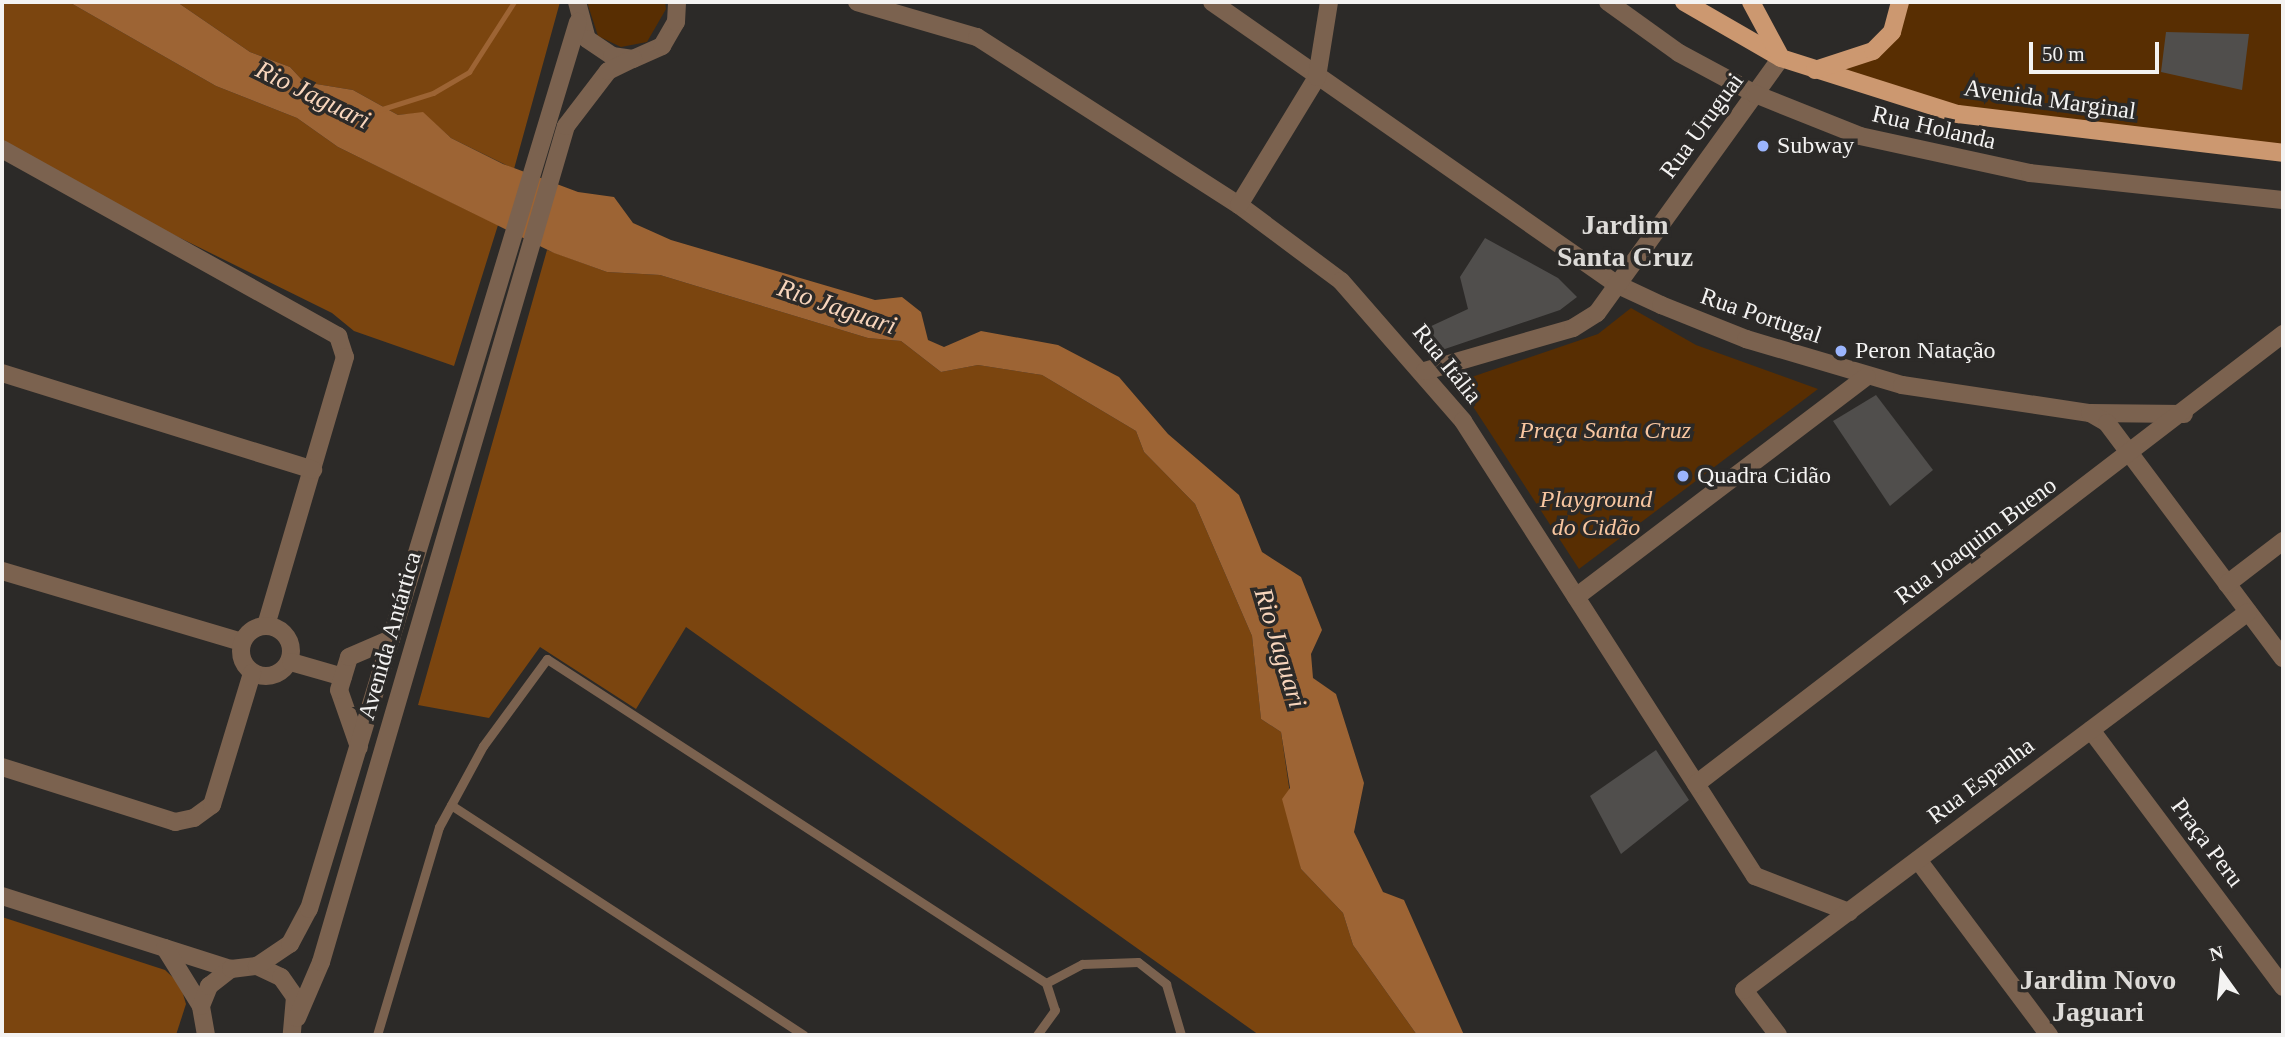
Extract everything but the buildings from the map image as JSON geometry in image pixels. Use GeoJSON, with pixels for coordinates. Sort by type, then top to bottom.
{"type":"FeatureCollection","features":[{"type":"Feature","properties":{"kind":"main road","name":"Avenida Marginal"},"geometry":{"type":"LineString","coordinates":[[1684,2],[1781,58],[1958,114],[2283,153]]}},
{"type":"Feature","properties":{"kind":"main road"},"geometry":{"type":"LineString","coordinates":[[1751,2],[1781,58]]}},
{"type":"Feature","properties":{"kind":"main road"},"geometry":{"type":"LineString","coordinates":[[1815,70],[1873,51],[1892,32],[1900,2]]}},
{"type":"Feature","properties":{"kind":"street","name":"Avenida Antártica"},"geometry":{"type":"LineString","coordinates":[[257,966],[290,944],[302,926],[359,747],[578,22],[578,2]]}},
{"type":"Feature","properties":{"kind":"street","name":"Avenida Antártica"},"geometry":{"type":"LineString","coordinates":[[295,1027],[321,962],[556,158],[578,106],[608,71],[662,46],[676,22],[677,2]]}},
{"type":"Feature","properties":{"kind":"street","name":"Rua Itália"},"geometry":{"type":"LineString","coordinates":[[857,2],[888,5],[977,37],[1238,205],[1341,281],[1425,371],[1576,597],[1755,876],[1849,912]]}},
{"type":"Feature","properties":{"kind":"street","name":"Rua Portugal"},"geometry":{"type":"LineString","coordinates":[[1212,2],[1616,284],[1746,339],[1867,376],[1990,401],[2090,412],[2184,414]]}},
{"type":"Feature","properties":{"kind":"street"},"geometry":{"type":"LineString","coordinates":[[1238,205],[1317,77],[1329,2]]}},
{"type":"Feature","properties":{"kind":"street","name":"Rua Holanda"},"geometry":{"type":"LineString","coordinates":[[1608,2],[1679,53],[1755,94],[1860,136],[1945,160],[2282,200]]}},
{"type":"Feature","properties":{"kind":"street"},"geometry":{"type":"LineString","coordinates":[[578,22],[597,49],[633,59]]}},
{"type":"Feature","properties":{"kind":"street","name":"Rua Uruguai"},"geometry":{"type":"LineString","coordinates":[[1425,371],[1573,328],[1597,313],[1781,58]]}},
{"type":"Feature","properties":{"kind":"street"},"geometry":{"type":"LineString","coordinates":[[2,149],[330,328],[345,357],[266,625],[242,642]]}},
{"type":"Feature","properties":{"kind":"street","name":"Rua Joaquim Bueno"},"geometry":{"type":"LineString","coordinates":[[1696,784],[2184,414],[2283,334]]}},
{"type":"Feature","properties":{"kind":"street"},"geometry":{"type":"LineString","coordinates":[[2,373],[313,470]]}},
{"type":"Feature","properties":{"kind":"street"},"geometry":{"type":"LineString","coordinates":[[1576,597],[1867,376]]}},
{"type":"Feature","properties":{"kind":"street"},"geometry":{"type":"LineString","coordinates":[[2090,412],[2106,423],[2283,658]]}},
{"type":"Feature","properties":{"kind":"street"},"geometry":{"type":"LineString","coordinates":[[2227,584],[2283,541]]}},
{"type":"Feature","properties":{"kind":"street"},"geometry":{"type":"LineString","coordinates":[[2,571],[242,642]]}},
{"type":"Feature","properties":{"kind":"street","name":"Rua Espanha"},"geometry":{"type":"LineString","coordinates":[[1778,1035],[1744,990],[2248,612]]}},
{"type":"Feature","properties":{"kind":"street"},"geometry":{"type":"LineString","coordinates":[[266,625],[282,630],[292,645],[290,662]]}},
{"type":"Feature","properties":{"kind":"street"},"geometry":{"type":"LineString","coordinates":[[359,747],[339,690],[349,657],[391,639]]}},
{"type":"Feature","properties":{"kind":"street"},"geometry":{"type":"LineString","coordinates":[[242,642],[241,659],[252,673],[266,677],[290,662],[343,677]]}},
{"type":"Feature","properties":{"kind":"street"},"geometry":{"type":"LineString","coordinates":[[2,766],[175,822],[194,818],[212,805],[252,673]]}},
{"type":"Feature","properties":{"kind":"street","name":"Praça Peru"},"geometry":{"type":"LineString","coordinates":[[2091,730],[2283,986]]}},
{"type":"Feature","properties":{"kind":"street"},"geometry":{"type":"LineString","coordinates":[[1918,860],[2049,1035]]}},
{"type":"Feature","properties":{"kind":"street"},"geometry":{"type":"LineString","coordinates":[[2,896],[160,943],[231,969],[257,966],[281,977],[295,997],[295,1027]]}},
{"type":"Feature","properties":{"kind":"street"},"geometry":{"type":"LineString","coordinates":[[160,943],[181,964],[201,1006],[206,1035]]}},
{"type":"Feature","properties":{"kind":"street"},"geometry":{"type":"LineString","coordinates":[[201,1006],[209,986],[231,969]]}},
{"type":"Feature","properties":{"kind":"lane"},"geometry":{"type":"LineString","coordinates":[[377,1035],[451,804],[483,746],[547,659],[1046,983],[1055,1010],[1037,1035]]}},
{"type":"Feature","properties":{"kind":"lane"},"geometry":{"type":"LineString","coordinates":[[451,804],[804,1035]]}},
{"type":"Feature","properties":{"kind":"lane"},"geometry":{"type":"LineString","coordinates":[[1046,983],[1082,964],[1138,962],[1167,984],[1181,1035]]}},
{"type":"Feature","properties":{"kind":"green space"},"geometry":{"type":"Polygon","coordinates":[[[587,2],[665,2],[666,9],[647,42],[621,47],[598,36],[587,2]]]}},
{"type":"Feature","properties":{"kind":"green space"},"geometry":{"type":"Polygon","coordinates":[[[1903,2],[2283,2],[2283,147],[1961,106],[1828,71],[1852,67],[1874,54],[1903,2]]]}},
{"type":"Feature","properties":{"kind":"green space","name":"Praça Santa Cruz"},"geometry":{"type":"Polygon","coordinates":[[[1631,308],[1696,345],[1818,389],[1579,569],[1457,382],[1598,334],[1631,308]]]}},
{"type":"Feature","properties":{"kind":"shaded area"},"geometry":{"type":"Polygon","coordinates":[[[2,2],[69,2],[216,86],[297,118],[338,147],[498,225],[454,366],[354,331],[332,313],[2,150],[2,2]]]}},
{"type":"Feature","properties":{"kind":"shaded area"},"geometry":{"type":"Polygon","coordinates":[[[177,2],[560,2],[514,169],[451,138],[423,113],[398,115],[353,90],[304,82],[290,67],[250,52],[177,2]]]}},
{"type":"Feature","properties":{"kind":"shaded area"},"geometry":{"type":"Polygon","coordinates":[[[547,250],[607,272],[660,275],[868,338],[901,341],[941,372],[978,365],[1042,375],[1136,431],[1144,452],[1195,504],[1252,636],[1261,719],[1281,732],[1301,869],[1343,913],[1353,945],[1417,1035],[1259,1035],[686,627],[636,709],[540,647],[489,718],[418,705],[547,250]]]}},
{"type":"Feature","properties":{"kind":"shaded area"},"geometry":{"type":"Polygon","coordinates":[[[2,917],[165,970],[180,984],[186,1004],[176,1035],[2,1035],[2,917]]]}},
{"type":"Feature","properties":{"kind":"water","name":"Rio Jaguari"},"geometry":{"type":"Polygon","coordinates":[[[69,2],[177,2],[250,52],[290,67],[304,82],[353,90],[398,115],[423,112],[451,138],[503,164],[578,192],[614,197],[633,223],[671,240],[875,300],[902,297],[921,312],[928,340],[944,347],[981,331],[1058,345],[1119,377],[1168,434],[1239,495],[1262,552],[1301,577],[1322,630],[1311,654],[1313,678],[1336,694],[1364,783],[1354,832],[1383,892],[1404,900],[1464,1035],[1417,1035],[1353,945],[1343,913],[1301,869],[1282,799],[1290,788],[1281,732],[1261,719],[1252,636],[1195,504],[1144,452],[1136,431],[1042,375],[978,365],[941,372],[901,341],[868,338],[660,275],[607,272],[554,253],[338,147],[297,118],[216,86],[69,2]]]}},
{"type":"Feature","properties":{"kind":"waterway","name":"Rio Jaguari"},"geometry":{"type":"LineString","coordinates":[[379,110],[433,93],[469,72],[514,2]]}},
{"type":"Feature","properties":{"kind":"place","name":"Subway"},"geometry":{"type":"Point","coordinates":[1763,146]}},
{"type":"Feature","properties":{"kind":"place","name":"Peron Natação"},"geometry":{"type":"Point","coordinates":[1841,351]}},
{"type":"Feature","properties":{"kind":"place","name":"Quadra Cidão"},"geometry":{"type":"Point","coordinates":[1683,476]}},
{"type":"Feature","properties":{"kind":"district","name":"Jardim Santa Cruz"},"geometry":{"type":"Point","coordinates":[1625,241]}},
{"type":"Feature","properties":{"kind":"district","name":"Jardim Novo Jaguari"},"geometry":{"type":"Point","coordinates":[2098,996]}},
{"type":"Feature","properties":{"kind":"park label","name":"Playground do Cidão"},"geometry":{"type":"Point","coordinates":[1596,514]}}]}
